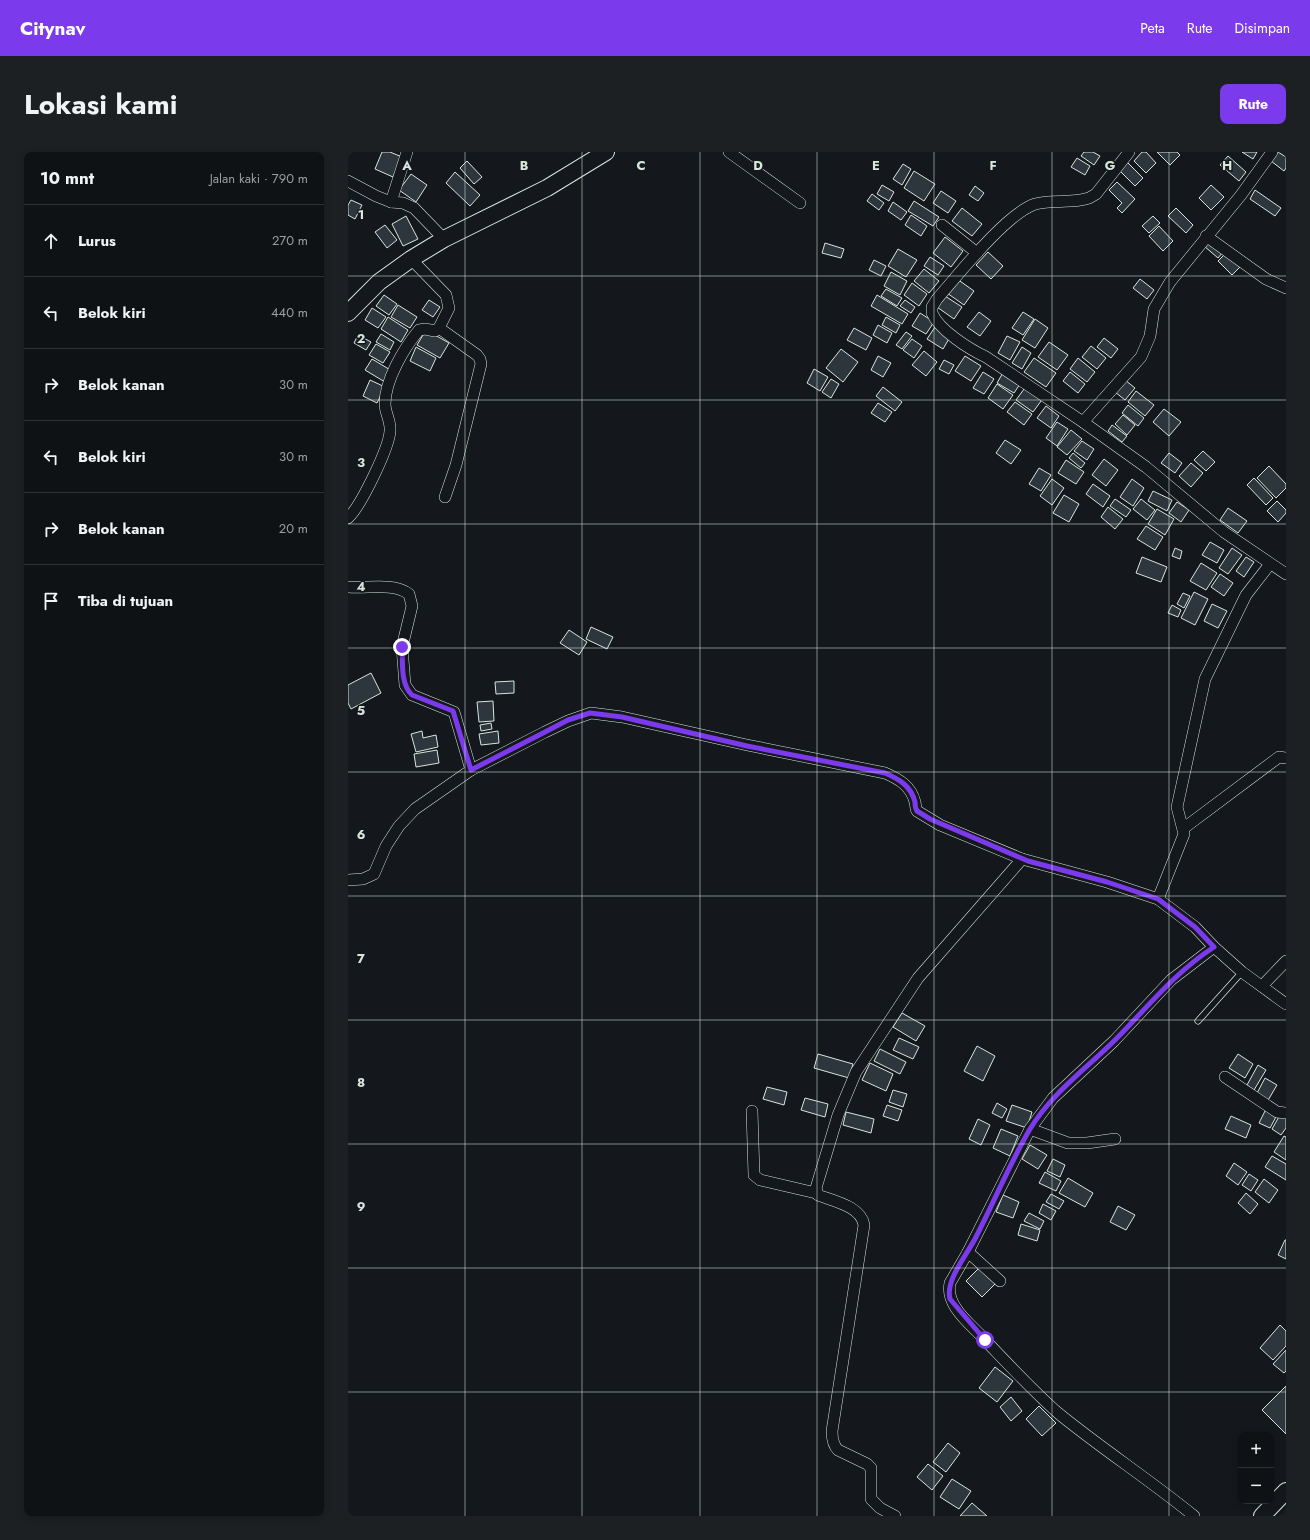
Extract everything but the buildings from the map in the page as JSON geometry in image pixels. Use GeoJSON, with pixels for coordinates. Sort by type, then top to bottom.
{"type":"FeatureCollection","features":[{"type":"Feature","properties":{"kind":"street"},"geometry":{"type":"LineString","coordinates":[[391,202],[407,152]]}},
{"type":"Feature","properties":{"kind":"street"},"geometry":{"type":"LineString","coordinates":[[348,313],[379,282],[411,259],[444,239],[547,188],[606,152]]}},
{"type":"Feature","properties":{"kind":"street"},"geometry":{"type":"LineString","coordinates":[[729,152],[800,203]]}},
{"type":"Feature","properties":{"kind":"street"},"geometry":{"type":"LineString","coordinates":[[1129,152],[1096,194],[1082,200],[1047,202],[1027,207],[1012,218],[977,253],[937,299],[932,307],[934,318],[971,350],[986,356],[1146,467],[1224,532],[1286,574]]}},
{"type":"Feature","properties":{"kind":"street"},"geometry":{"type":"LineString","coordinates":[[1083,422],[1141,357],[1150,336],[1154,309],[1170,282],[1241,195],[1272,152]]}},
{"type":"Feature","properties":{"kind":"street"},"geometry":{"type":"LineString","coordinates":[[348,181],[376,196],[391,202],[403,203],[414,208],[444,239]]}},
{"type":"Feature","properties":{"kind":"street"},"geometry":{"type":"LineString","coordinates":[[942,225],[977,253]]}},
{"type":"Feature","properties":{"kind":"street"},"geometry":{"type":"LineString","coordinates":[[1206,236],[1266,279],[1286,288]]}},
{"type":"Feature","properties":{"kind":"street"},"geometry":{"type":"LineString","coordinates":[[348,518],[361,500],[388,444],[390,420],[385,403],[388,388],[398,361],[419,330],[425,329],[435,331],[439,328],[449,308],[446,295],[411,259]]}},
{"type":"Feature","properties":{"kind":"street"},"geometry":{"type":"LineString","coordinates":[[439,328],[476,355],[480,359],[481,364],[456,465],[445,497]]}},
{"type":"Feature","properties":{"kind":"street"},"geometry":{"type":"LineString","coordinates":[[1158,899],[1184,834],[1184,828],[1177,807],[1202,690],[1209,669],[1246,595],[1270,564]]}},
{"type":"Feature","properties":{"kind":"street"},"geometry":{"type":"LineString","coordinates":[[348,587],[389,587],[409,594],[412,606],[402,647],[405,685],[412,695],[454,712],[471,770]]}},
{"type":"Feature","properties":{"kind":"street"},"geometry":{"type":"LineString","coordinates":[[348,880],[364,879],[374,874],[386,846],[399,826],[415,808],[471,770],[568,720],[590,713],[601,714],[849,767],[885,773],[901,780],[906,784],[913,798],[915,808],[919,813],[940,825],[1022,859],[1107,882],[1158,899],[1195,927],[1214,947],[1242,972],[1286,1004]]}},
{"type":"Feature","properties":{"kind":"street"},"geometry":{"type":"LineString","coordinates":[[1184,828],[1279,757],[1286,758]]}},
{"type":"Feature","properties":{"kind":"street"},"geometry":{"type":"LineString","coordinates":[[816,1192],[838,1115],[856,1072],[918,978],[1022,859]]}},
{"type":"Feature","properties":{"kind":"street"},"geometry":{"type":"LineString","coordinates":[[1194,1516],[1059,1413],[1006,1363],[967,1321],[950,1299],[948,1289],[1030,1129],[1052,1098],[1114,1041],[1171,980],[1199,956],[1214,947]]}},
{"type":"Feature","properties":{"kind":"street"},"geometry":{"type":"LineString","coordinates":[[1262,986],[1286,961]]}},
{"type":"Feature","properties":{"kind":"street"},"geometry":{"type":"LineString","coordinates":[[1225,1077],[1277,1112],[1286,1113]]}},
{"type":"Feature","properties":{"kind":"street"},"geometry":{"type":"LineString","coordinates":[[752,1111],[754,1175],[760,1180],[816,1192],[818,1195],[850,1208],[863,1218],[864,1225],[832,1431],[835,1447],[838,1450],[867,1464],[871,1468],[871,1499],[880,1508],[894,1516]]}},
{"type":"Feature","properties":{"kind":"street"},"geometry":{"type":"LineString","coordinates":[[1030,1129],[1068,1143],[1086,1143],[1115,1139]]}},
{"type":"Feature","properties":{"kind":"street"},"geometry":{"type":"LineString","coordinates":[[968,1252],[1000,1281]]}},
{"type":"Feature","properties":{"kind":"street"},"geometry":{"type":"LineString","coordinates":[[1262,1516],[1286,1490]]}},
{"type":"Feature","properties":{"kind":"lane"},"geometry":{"type":"LineString","coordinates":[[1198,1021],[1242,972]]}},
{"type":"Feature","properties":{"kind":"route"},"geometry":{"type":"LineString","coordinates":[[402,647],[403,669],[407,691],[412,695],[453,711],[458,721],[463,745],[471,770],[568,720],[590,713],[622,717],[719,738],[747,746],[786,752],[849,767],[885,773],[901,780],[906,784],[915,802],[915,808],[917,811],[940,825],[1028,861],[1107,882],[1158,899],[1195,927],[1214,947],[1199,956],[1171,980],[1145,1010],[1114,1041],[1052,1098],[1030,1129],[989,1213],[948,1289],[950,1299],[967,1321],[985,1340]]}}]}
